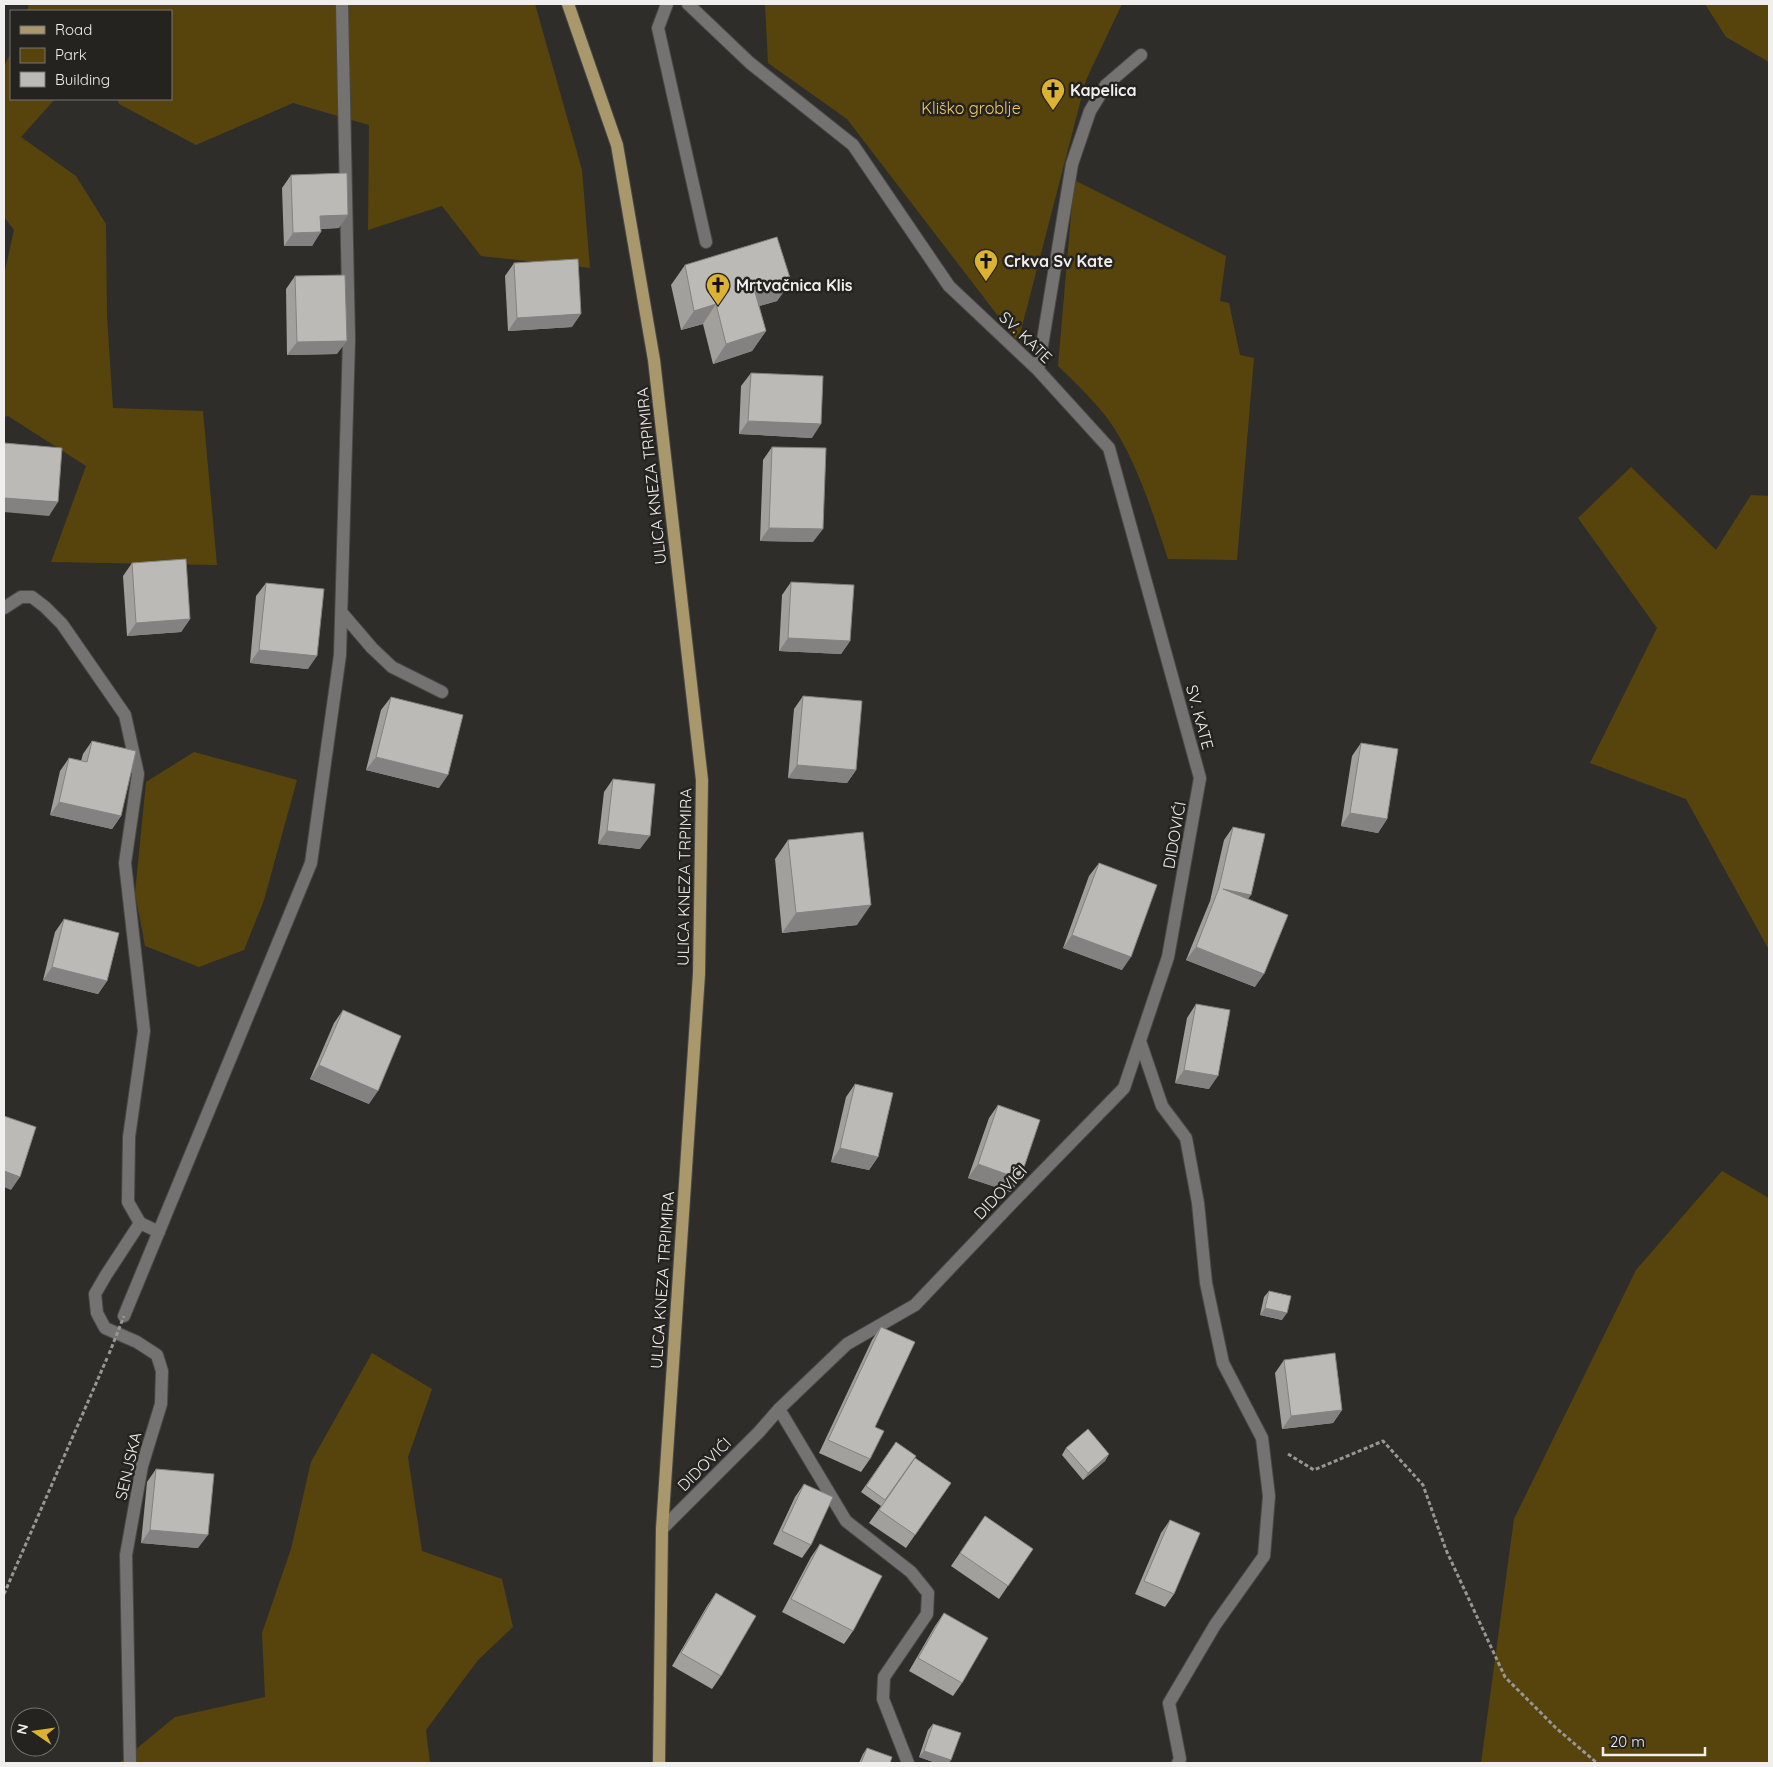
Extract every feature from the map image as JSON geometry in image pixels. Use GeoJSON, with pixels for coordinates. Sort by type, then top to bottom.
{"type":"FeatureCollection","features":[{"type":"Feature","properties":{"kind":"main road","name":"ULICA KNEZA TRPIMIRA"},"geometry":{"type":"LineString","coordinates":[[568,4],[617,145],[654,360],[702,780],[699,974],[662,1529],[659,1763]]}},
{"type":"Feature","properties":{"kind":"street"},"geometry":{"type":"LineString","coordinates":[[124,1316],[310,863],[340,655],[342,613],[348,339],[342,4]]}},
{"type":"Feature","properties":{"kind":"street"},"geometry":{"type":"LineString","coordinates":[[667,4],[658,28],[706,242]]}},
{"type":"Feature","properties":{"kind":"street","name":"SV. KATE"},"geometry":{"type":"LineString","coordinates":[[688,4],[750,63],[853,145],[949,286],[1038,370],[1109,448],[1200,778]]}},
{"type":"Feature","properties":{"kind":"street"},"geometry":{"type":"LineString","coordinates":[[1038,370],[1072,164],[1090,111],[1106,86],[1141,54]]}},
{"type":"Feature","properties":{"kind":"street"},"geometry":{"type":"LineString","coordinates":[[4,608],[21,597],[32,597],[45,606],[62,624],[126,715],[138,774],[125,863],[144,1031],[129,1137],[128,1202],[140,1223],[159,1232]]}},
{"type":"Feature","properties":{"kind":"street"},"geometry":{"type":"LineString","coordinates":[[342,613],[372,648],[392,667],[442,692]]}},
{"type":"Feature","properties":{"kind":"street","name":"DIDOVIĆI"},"geometry":{"type":"LineString","coordinates":[[662,1529],[759,1432],[779,1409],[847,1344],[915,1305],[1124,1088],[1168,957],[1200,778]]}},
{"type":"Feature","properties":{"kind":"street"},"geometry":{"type":"LineString","coordinates":[[1140,1041],[1162,1106],[1186,1138],[1198,1203],[1206,1282],[1223,1363],[1262,1438],[1269,1496],[1264,1556],[1215,1625],[1169,1703],[1180,1759],[1178,1763]]}},
{"type":"Feature","properties":{"kind":"street","name":"SENJSKA"},"geometry":{"type":"LineString","coordinates":[[130,1763],[126,1555],[142,1466],[160,1404],[162,1371],[157,1355],[137,1342],[105,1328],[97,1313],[95,1294],[140,1223]]}},
{"type":"Feature","properties":{"kind":"street"},"geometry":{"type":"LineString","coordinates":[[779,1409],[846,1521],[911,1572],[928,1593],[927,1614],[884,1678],[883,1698],[908,1763]]}},
{"type":"Feature","properties":{"kind":"path"},"geometry":{"type":"LineString","coordinates":[[4,1594],[124,1316]]}},
{"type":"Feature","properties":{"kind":"path"},"geometry":{"type":"LineString","coordinates":[[1262,1438],[1314,1470],[1383,1441],[1423,1485],[1446,1550],[1505,1677],[1556,1728],[1597,1763]]}},
{"type":"Feature","properties":{"kind":"green space"},"geometry":{"type":"Polygon","coordinates":[[[29,4],[535,4],[582,170],[590,268],[481,256],[442,206],[368,230],[369,125],[293,103],[196,145],[119,104],[117,100],[172,100],[172,10],[27,10],[29,4]]]}},
{"type":"Feature","properties":{"kind":"green space","name":"Kliško groblje"},"geometry":{"type":"Polygon","coordinates":[[[765,4],[1122,4],[1086,80],[1018,342],[847,119],[768,63],[765,4]]]}},
{"type":"Feature","properties":{"kind":"green space"},"geometry":{"type":"Polygon","coordinates":[[[1705,4],[1769,4],[1769,62],[1726,37],[1705,4]]]}},
{"type":"Feature","properties":{"kind":"green space"},"geometry":{"type":"Polygon","coordinates":[[[10,54],[10,100],[54,100],[21,137],[76,176],[106,224],[107,316],[113,408],[203,411],[217,565],[51,562],[86,466],[8,416],[4,417],[4,275],[14,230],[4,217],[4,67],[10,54]]]}},
{"type":"Feature","properties":{"kind":"green space"},"geometry":{"type":"Polygon","coordinates":[[[1074,180],[1226,256],[1220,301],[1229,303],[1240,355],[1254,358],[1237,560],[1168,559],[1143,487],[1118,434],[1096,405],[1058,366],[1074,180]]]}},
{"type":"Feature","properties":{"kind":"green space"},"geometry":{"type":"Polygon","coordinates":[[[1631,467],[1716,550],[1751,495],[1769,496],[1769,950],[1686,799],[1590,763],[1657,628],[1578,518],[1631,467]]]}},
{"type":"Feature","properties":{"kind":"green space"},"geometry":{"type":"Polygon","coordinates":[[[194,752],[297,780],[264,900],[244,950],[199,967],[145,946],[135,893],[146,782],[194,752]]]}},
{"type":"Feature","properties":{"kind":"green space"},"geometry":{"type":"Polygon","coordinates":[[[1722,1171],[1769,1198],[1769,1763],[1481,1763],[1514,1519],[1636,1270],[1722,1171]]]}},
{"type":"Feature","properties":{"kind":"green space"},"geometry":{"type":"Polygon","coordinates":[[[372,1353],[432,1389],[408,1457],[422,1551],[502,1579],[513,1627],[478,1660],[426,1730],[430,1763],[119,1763],[175,1717],[265,1697],[262,1633],[291,1549],[311,1462],[372,1353]]]}},
{"type":"Feature","properties":{"kind":"building"},"geometry":{"type":"Polygon","coordinates":[[[347,173],[348,215],[320,216],[321,232],[293,233],[291,175],[347,173]]]}},
{"type":"Feature","properties":{"kind":"building","name":"Mrtvačnica Klis"},"geometry":{"type":"Polygon","coordinates":[[[777,237],[791,281],[755,292],[766,331],[726,344],[716,304],[694,311],[685,265],[777,237]]]}},
{"type":"Feature","properties":{"kind":"building"},"geometry":{"type":"Polygon","coordinates":[[[578,259],[581,314],[517,318],[514,263],[578,259]]]}},
{"type":"Feature","properties":{"kind":"building"},"geometry":{"type":"Polygon","coordinates":[[[345,275],[347,341],[297,342],[295,276],[345,275]]]}},
{"type":"Feature","properties":{"kind":"building"},"geometry":{"type":"Polygon","coordinates":[[[751,373],[823,376],[821,424],[748,421],[751,373]]]}},
{"type":"Feature","properties":{"kind":"building"},"geometry":{"type":"Polygon","coordinates":[[[4,443],[62,448],[58,502],[4,498],[4,443]]]}},
{"type":"Feature","properties":{"kind":"building"},"geometry":{"type":"Polygon","coordinates":[[[772,447],[826,448],[823,529],[769,528],[772,447]]]}},
{"type":"Feature","properties":{"kind":"building"},"geometry":{"type":"Polygon","coordinates":[[[186,559],[190,619],[136,623],[132,563],[186,559]]]}},
{"type":"Feature","properties":{"kind":"building"},"geometry":{"type":"Polygon","coordinates":[[[791,582],[854,585],[850,641],[788,638],[791,582]]]}},
{"type":"Feature","properties":{"kind":"building"},"geometry":{"type":"Polygon","coordinates":[[[266,583],[324,589],[317,656],[259,650],[266,583]]]}},
{"type":"Feature","properties":{"kind":"building"},"geometry":{"type":"Polygon","coordinates":[[[803,696],[862,701],[856,770],[797,765],[803,696]]]}},
{"type":"Feature","properties":{"kind":"building"},"geometry":{"type":"Polygon","coordinates":[[[391,697],[463,715],[448,775],[376,757],[391,697]]]}},
{"type":"Feature","properties":{"kind":"building"},"geometry":{"type":"Polygon","coordinates":[[[92,741],[136,751],[121,816],[59,802],[69,758],[87,762],[92,741]]]}},
{"type":"Feature","properties":{"kind":"building"},"geometry":{"type":"Polygon","coordinates":[[[1361,743],[1398,749],[1387,819],[1350,813],[1361,743]]]}},
{"type":"Feature","properties":{"kind":"building"},"geometry":{"type":"Polygon","coordinates":[[[613,779],[655,784],[650,836],[607,831],[613,779]]]}},
{"type":"Feature","properties":{"kind":"building"},"geometry":{"type":"Polygon","coordinates":[[[1233,827],[1265,834],[1251,895],[1223,889],[1288,915],[1264,974],[1196,947],[1219,888],[1233,827]]]}},
{"type":"Feature","properties":{"kind":"building"},"geometry":{"type":"Polygon","coordinates":[[[863,832],[871,905],[796,913],[788,840],[863,832]]]}},
{"type":"Feature","properties":{"kind":"building"},"geometry":{"type":"Polygon","coordinates":[[[1099,863],[1157,885],[1131,957],[1072,935],[1099,863]]]}},
{"type":"Feature","properties":{"kind":"building"},"geometry":{"type":"Polygon","coordinates":[[[64,919],[119,933],[107,981],[52,967],[64,919]]]}},
{"type":"Feature","properties":{"kind":"building"},"geometry":{"type":"Polygon","coordinates":[[[1196,1004],[1230,1010],[1218,1076],[1184,1070],[1196,1004]]]}},
{"type":"Feature","properties":{"kind":"building"},"geometry":{"type":"Polygon","coordinates":[[[343,1010],[401,1036],[378,1091],[319,1065],[343,1010]]]}},
{"type":"Feature","properties":{"kind":"building"},"geometry":{"type":"Polygon","coordinates":[[[855,1084],[893,1093],[878,1157],[840,1148],[855,1084]]]}},
{"type":"Feature","properties":{"kind":"building"},"geometry":{"type":"Polygon","coordinates":[[[998,1105],[1040,1120],[1020,1179],[978,1164],[998,1105]]]}},
{"type":"Feature","properties":{"kind":"building"},"geometry":{"type":"Polygon","coordinates":[[[4,1116],[36,1127],[20,1177],[4,1171],[4,1116]]]}},
{"type":"Feature","properties":{"kind":"building"},"geometry":{"type":"Polygon","coordinates":[[[1269,1291],[1291,1296],[1287,1313],[1265,1308],[1269,1291]]]}},
{"type":"Feature","properties":{"kind":"building"},"geometry":{"type":"Polygon","coordinates":[[[881,1327],[915,1342],[875,1427],[884,1431],[870,1459],[828,1440],[881,1327]]]}},
{"type":"Feature","properties":{"kind":"building"},"geometry":{"type":"Polygon","coordinates":[[[1335,1353],[1342,1410],[1291,1416],[1284,1360],[1335,1353]]]}},
{"type":"Feature","properties":{"kind":"building"},"geometry":{"type":"Polygon","coordinates":[[[1088,1429],[1109,1454],[1088,1473],[1066,1448],[1088,1429]]]}},
{"type":"Feature","properties":{"kind":"building"},"geometry":{"type":"Polygon","coordinates":[[[896,1442],[916,1456],[885,1500],[866,1486],[896,1442]]]}},
{"type":"Feature","properties":{"kind":"building"},"geometry":{"type":"Polygon","coordinates":[[[915,1458],[951,1483],[915,1535],[879,1510],[915,1458]]]}},
{"type":"Feature","properties":{"kind":"building"},"geometry":{"type":"Polygon","coordinates":[[[156,1469],[214,1474],[208,1535],[150,1530],[156,1469]]]}},
{"type":"Feature","properties":{"kind":"building"},"geometry":{"type":"Polygon","coordinates":[[[804,1484],[833,1497],[811,1545],[782,1531],[804,1484]]]}},
{"type":"Feature","properties":{"kind":"building"},"geometry":{"type":"Polygon","coordinates":[[[985,1516],[1033,1549],[1008,1586],[960,1553],[985,1516]]]}},
{"type":"Feature","properties":{"kind":"building"},"geometry":{"type":"Polygon","coordinates":[[[1170,1520],[1200,1533],[1174,1594],[1144,1581],[1170,1520]]]}},
{"type":"Feature","properties":{"kind":"building"},"geometry":{"type":"Polygon","coordinates":[[[820,1544],[882,1576],[853,1631],[791,1599],[820,1544]]]}},
{"type":"Feature","properties":{"kind":"building"},"geometry":{"type":"Polygon","coordinates":[[[716,1593],[756,1616],[721,1676],[681,1653],[716,1593]]]}},
{"type":"Feature","properties":{"kind":"building"},"geometry":{"type":"Polygon","coordinates":[[[944,1613],[988,1638],[962,1683],[918,1658],[944,1613]]]}},
{"type":"Feature","properties":{"kind":"building"},"geometry":{"type":"Polygon","coordinates":[[[933,1724],[961,1733],[951,1760],[924,1751],[933,1724]]]}},
{"type":"Feature","properties":{"kind":"building"},"geometry":{"type":"Polygon","coordinates":[[[867,1748],[892,1757],[890,1763],[861,1763],[867,1748]]]}},
{"type":"Feature","properties":{"kind":"place","name":"Kapelica"},"geometry":{"type":"Point","coordinates":[1053,111]}},
{"type":"Feature","properties":{"kind":"place","name":"Crkva Sv Kate"},"geometry":{"type":"Point","coordinates":[986,282]}},
{"type":"Feature","properties":{"kind":"place","name":"Mrtvačnica Klis"},"geometry":{"type":"Point","coordinates":[718,306]}}]}
